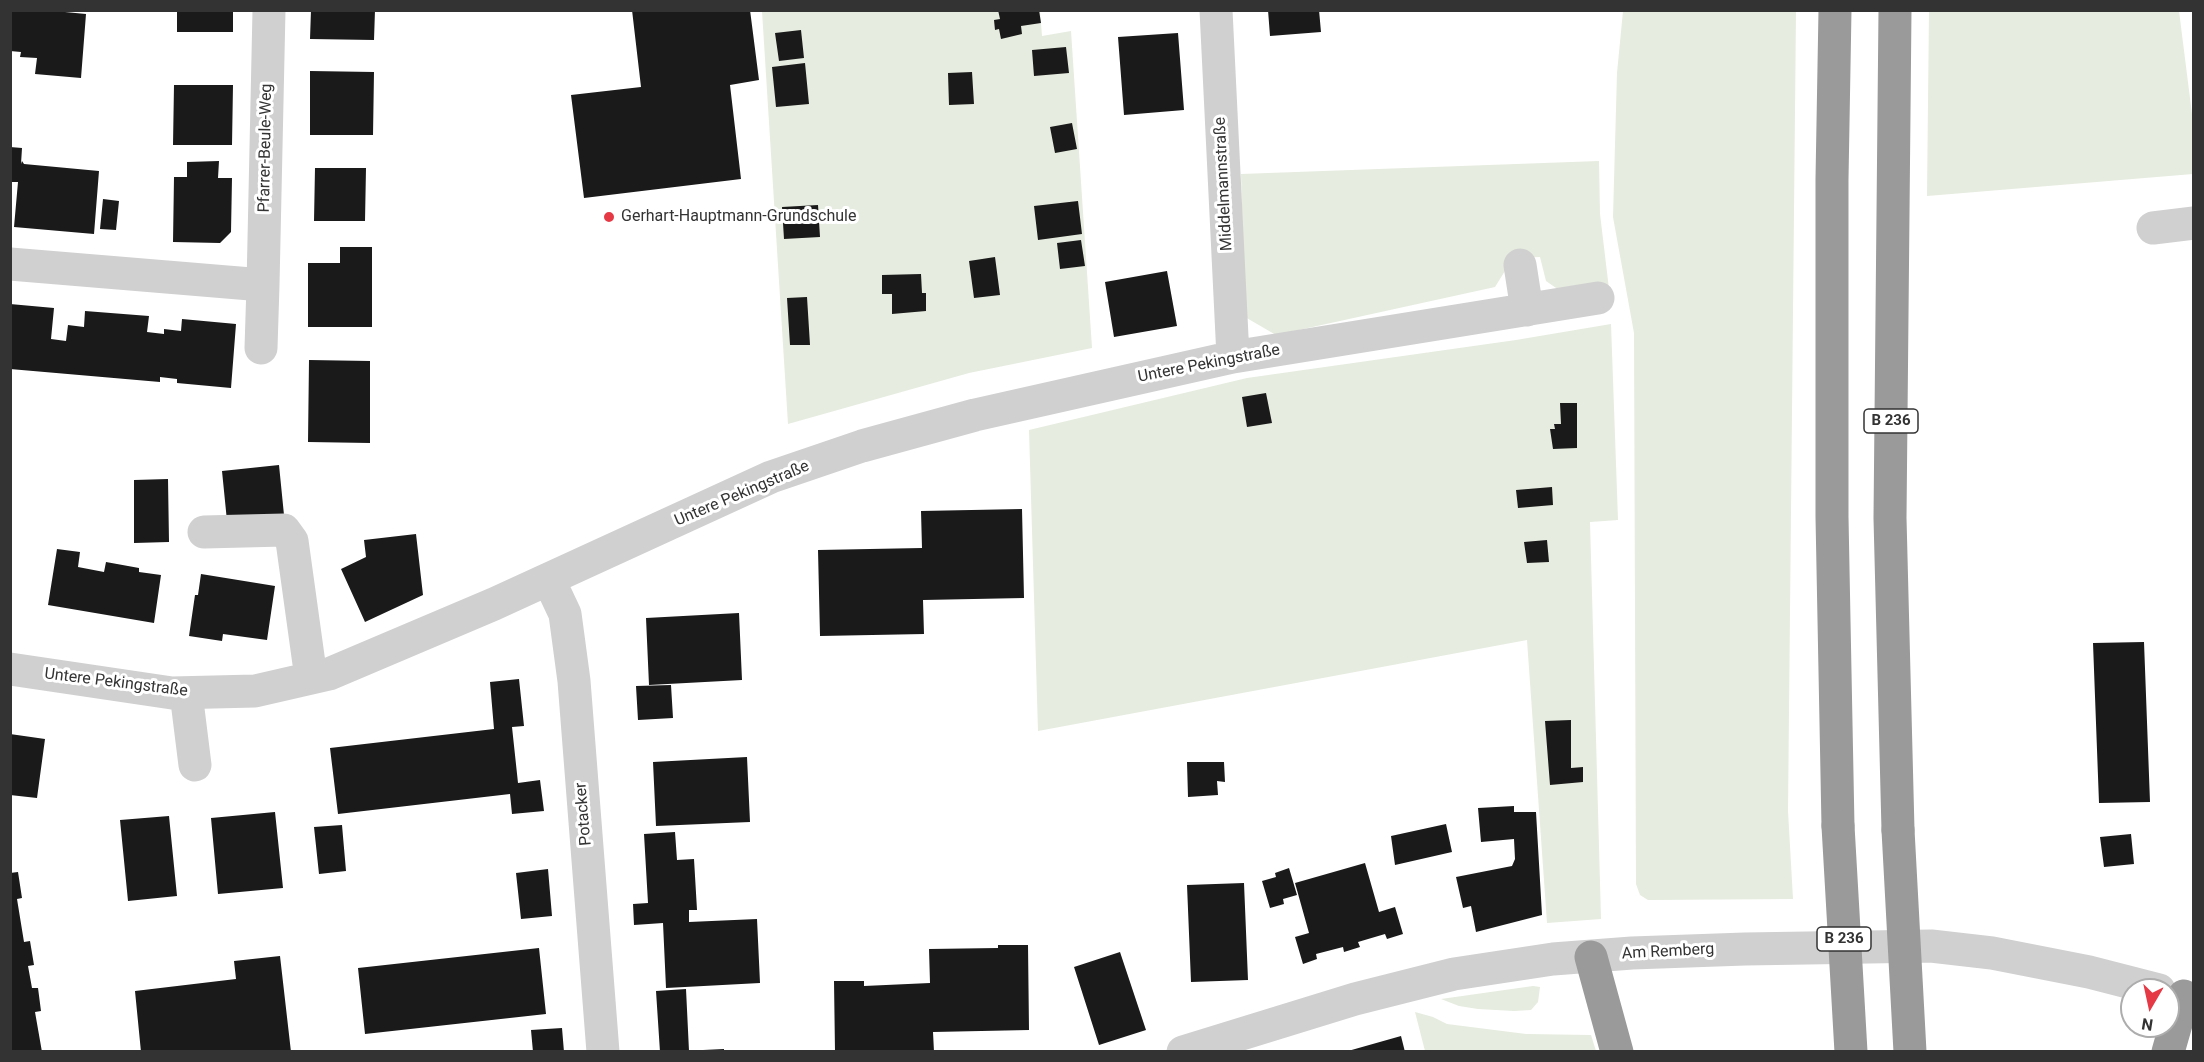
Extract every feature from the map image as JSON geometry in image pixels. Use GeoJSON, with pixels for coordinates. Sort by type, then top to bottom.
{"type":"FeatureCollection","features":[{"type":"Feature","properties":{"kind":"highway","name":"B 236"},"geometry":{"type":"LineString","coordinates":[[1835,10],[1832,179],[1832,517],[1838,826],[1851,1052]]}},
{"type":"Feature","properties":{"kind":"highway","name":"B 236"},"geometry":{"type":"LineString","coordinates":[[1894,10],[1890,518],[1898,830],[1910,1052]]}},
{"type":"Feature","properties":{"kind":"highway"},"geometry":{"type":"LineString","coordinates":[[1591,957],[1617,1052]]}},
{"type":"Feature","properties":{"kind":"street","name":"Pfarrer-Beule-Weg"},"geometry":{"type":"LineString","coordinates":[[261,348],[269,10]]}},
{"type":"Feature","properties":{"kind":"street","name":"Middelmannstraße"},"geometry":{"type":"LineString","coordinates":[[1216,10],[1233,357]]}},
{"type":"Feature","properties":{"kind":"street"},"geometry":{"type":"LineString","coordinates":[[2153,228],[2193,223]]}},
{"type":"Feature","properties":{"kind":"street"},"geometry":{"type":"LineString","coordinates":[[10,264],[263,285]]}},
{"type":"Feature","properties":{"kind":"street"},"geometry":{"type":"LineString","coordinates":[[1520,266],[1527,310]]}},
{"type":"Feature","properties":{"kind":"street","name":"Untere Pekingstraße"},"geometry":{"type":"LineString","coordinates":[[10,669],[172,693],[255,691],[329,674],[549,580],[771,477],[862,446],[975,415],[1233,357],[1598,298]]}},
{"type":"Feature","properties":{"kind":"street"},"geometry":{"type":"LineString","coordinates":[[204,532],[284,530],[292,541],[311,678]]}},
{"type":"Feature","properties":{"kind":"street","name":"Potacker"},"geometry":{"type":"LineString","coordinates":[[549,580],[565,614],[574,681],[603,1052]]}},
{"type":"Feature","properties":{"kind":"street"},"geometry":{"type":"LineString","coordinates":[[186,693],[195,765]]}},
{"type":"Feature","properties":{"kind":"street","name":"Am Remberg"},"geometry":{"type":"LineString","coordinates":[[1184,1052],[1355,999],[1454,974],[1553,959],[1745,948],[1931,946],[1992,953],[2120,980]]}},
{"type":"Feature","properties":{"kind":"shaded area"},"geometry":{"type":"Polygon","coordinates":[[[762,11],[1040,11],[1042,36],[1071,31],[1092,348],[969,373],[788,424],[762,11]]]}},
{"type":"Feature","properties":{"kind":"shaded area"},"geometry":{"type":"Polygon","coordinates":[[[1623,11],[1796,11],[1788,811],[1793,899],[1648,900],[1640,895],[1636,884],[1634,333],[1613,217],[1617,73],[1623,11]]]}},
{"type":"Feature","properties":{"kind":"shaded area"},"geometry":{"type":"Polygon","coordinates":[[[1929,11],[2179,11],[2193,122],[2193,174],[1927,196],[1929,11]]]}},
{"type":"Feature","properties":{"kind":"shaded area"},"geometry":{"type":"Polygon","coordinates":[[[1599,161],[1600,214],[1609,289],[1559,290],[1546,281],[1540,257],[1513,258],[1495,287],[1276,335],[1245,317],[1241,174],[1599,161]]]}},
{"type":"Feature","properties":{"kind":"shaded area"},"geometry":{"type":"Polygon","coordinates":[[[1611,324],[1618,520],[1590,522],[1601,919],[1547,923],[1527,640],[1038,731],[1029,430],[1247,378],[1516,340],[1611,324]]]}},
{"type":"Feature","properties":{"kind":"shaded area"},"geometry":{"type":"Polygon","coordinates":[[[1533,986],[1540,987],[1538,1002],[1531,1010],[1478,1009],[1459,1006],[1441,999],[1533,986]]]}},
{"type":"Feature","properties":{"kind":"shaded area"},"geometry":{"type":"Polygon","coordinates":[[[1415,1012],[1447,1024],[1526,1034],[1591,1035],[1596,1051],[1425,1051],[1415,1012]]]}},
{"type":"Feature","properties":{"kind":"building"},"geometry":{"type":"Polygon","coordinates":[[[10,10],[86,14],[81,78],[35,74],[37,58],[20,57],[21,52],[10,51],[10,10]]]}},
{"type":"Feature","properties":{"kind":"building"},"geometry":{"type":"Polygon","coordinates":[[[177,10],[233,10],[233,32],[177,32],[177,10]]]}},
{"type":"Feature","properties":{"kind":"building"},"geometry":{"type":"Polygon","coordinates":[[[311,10],[375,10],[374,40],[310,39],[311,10]]]}},
{"type":"Feature","properties":{"kind":"building"},"geometry":{"type":"Polygon","coordinates":[[[632,10],[750,10],[759,80],[730,85],[741,179],[584,198],[571,95],[641,87],[632,10]]]}},
{"type":"Feature","properties":{"kind":"building"},"geometry":{"type":"Polygon","coordinates":[[[998,10],[1039,10],[1041,23],[1021,26],[1022,34],[1001,39],[999,29],[995,30],[994,20],[1000,19],[998,10]]]}},
{"type":"Feature","properties":{"kind":"building"},"geometry":{"type":"Polygon","coordinates":[[[1268,10],[1319,10],[1321,32],[1270,36],[1268,10]]]}},
{"type":"Feature","properties":{"kind":"building"},"geometry":{"type":"Polygon","coordinates":[[[801,30],[804,58],[779,61],[775,33],[801,30]]]}},
{"type":"Feature","properties":{"kind":"building"},"geometry":{"type":"Polygon","coordinates":[[[1178,33],[1184,110],[1124,115],[1118,37],[1178,33]]]}},
{"type":"Feature","properties":{"kind":"building"},"geometry":{"type":"Polygon","coordinates":[[[1066,47],[1069,73],[1034,76],[1032,50],[1066,47]]]}},
{"type":"Feature","properties":{"kind":"building"},"geometry":{"type":"Polygon","coordinates":[[[805,63],[809,104],[776,107],[772,67],[805,63]]]}},
{"type":"Feature","properties":{"kind":"building"},"geometry":{"type":"Polygon","coordinates":[[[310,71],[374,72],[373,135],[310,135],[310,71]]]}},
{"type":"Feature","properties":{"kind":"building"},"geometry":{"type":"Polygon","coordinates":[[[972,72],[974,104],[949,105],[948,73],[972,72]]]}},
{"type":"Feature","properties":{"kind":"building"},"geometry":{"type":"Polygon","coordinates":[[[174,85],[233,85],[232,145],[173,145],[174,85]]]}},
{"type":"Feature","properties":{"kind":"building"},"geometry":{"type":"Polygon","coordinates":[[[1072,123],[1077,149],[1055,153],[1050,127],[1072,123]]]}},
{"type":"Feature","properties":{"kind":"building"},"geometry":{"type":"Polygon","coordinates":[[[10,147],[22,148],[21,164],[22,161],[24,164],[99,171],[94,234],[14,227],[18,182],[10,182],[10,147]]]}},
{"type":"Feature","properties":{"kind":"building"},"geometry":{"type":"Polygon","coordinates":[[[219,161],[218,178],[232,178],[231,232],[220,243],[173,242],[174,177],[187,177],[187,162],[219,161]]]}},
{"type":"Feature","properties":{"kind":"building"},"geometry":{"type":"Polygon","coordinates":[[[315,168],[366,168],[365,221],[314,221],[315,168]]]}},
{"type":"Feature","properties":{"kind":"building"},"geometry":{"type":"Polygon","coordinates":[[[103,199],[119,201],[116,230],[100,229],[103,199]]]}},
{"type":"Feature","properties":{"kind":"building"},"geometry":{"type":"Polygon","coordinates":[[[1078,201],[1082,234],[1038,240],[1034,206],[1078,201]]]}},
{"type":"Feature","properties":{"kind":"building"},"geometry":{"type":"Polygon","coordinates":[[[818,205],[820,237],[784,239],[782,207],[818,205]]]}},
{"type":"Feature","properties":{"kind":"building"},"geometry":{"type":"Polygon","coordinates":[[[1081,240],[1085,266],[1060,269],[1057,243],[1081,240]]]}},
{"type":"Feature","properties":{"kind":"building"},"geometry":{"type":"Polygon","coordinates":[[[340,247],[372,247],[372,327],[308,327],[308,263],[340,263],[340,247]]]}},
{"type":"Feature","properties":{"kind":"building"},"geometry":{"type":"Polygon","coordinates":[[[995,257],[1000,295],[974,298],[969,261],[995,257]]]}},
{"type":"Feature","properties":{"kind":"building"},"geometry":{"type":"Polygon","coordinates":[[[1167,271],[1177,326],[1114,337],[1105,282],[1167,271]]]}},
{"type":"Feature","properties":{"kind":"building"},"geometry":{"type":"Polygon","coordinates":[[[921,274],[922,293],[926,293],[926,311],[892,314],[892,294],[882,294],[882,275],[921,274]]]}},
{"type":"Feature","properties":{"kind":"building"},"geometry":{"type":"Polygon","coordinates":[[[807,297],[810,345],[790,345],[787,298],[807,297]]]}},
{"type":"Feature","properties":{"kind":"building"},"geometry":{"type":"Polygon","coordinates":[[[10,304],[54,308],[51,339],[66,341],[68,325],[84,327],[85,311],[149,316],[147,332],[164,334],[164,329],[181,331],[182,319],[236,324],[231,388],[177,383],[177,379],[160,377],[160,382],[10,369],[10,304]]]}},
{"type":"Feature","properties":{"kind":"building"},"geometry":{"type":"Polygon","coordinates":[[[309,360],[370,361],[370,443],[308,442],[309,360]]]}},
{"type":"Feature","properties":{"kind":"building"},"geometry":{"type":"Polygon","coordinates":[[[1266,393],[1272,423],[1247,427],[1242,397],[1266,393]]]}},
{"type":"Feature","properties":{"kind":"building"},"geometry":{"type":"Polygon","coordinates":[[[1560,403],[1577,403],[1577,448],[1553,449],[1550,429],[1555,429],[1554,424],[1561,424],[1560,403]]]}},
{"type":"Feature","properties":{"kind":"building"},"geometry":{"type":"Polygon","coordinates":[[[279,465],[284,515],[227,521],[222,471],[279,465]]]}},
{"type":"Feature","properties":{"kind":"building"},"geometry":{"type":"Polygon","coordinates":[[[168,479],[169,542],[134,543],[134,480],[168,479]]]}},
{"type":"Feature","properties":{"kind":"building"},"geometry":{"type":"Polygon","coordinates":[[[1552,487],[1553,505],[1518,508],[1516,490],[1552,487]]]}},
{"type":"Feature","properties":{"kind":"building"},"geometry":{"type":"Polygon","coordinates":[[[1022,509],[1024,598],[923,600],[924,634],[820,636],[818,550],[922,548],[921,511],[1022,509]]]}},
{"type":"Feature","properties":{"kind":"building"},"geometry":{"type":"Polygon","coordinates":[[[416,534],[423,595],[365,622],[341,569],[366,557],[364,540],[416,534]]]}},
{"type":"Feature","properties":{"kind":"building"},"geometry":{"type":"Polygon","coordinates":[[[1547,540],[1549,562],[1527,563],[1524,542],[1547,540]]]}},
{"type":"Feature","properties":{"kind":"building"},"geometry":{"type":"Polygon","coordinates":[[[57,549],[80,552],[78,567],[104,572],[106,562],[139,568],[139,572],[161,575],[154,623],[48,605],[57,549]]]}},
{"type":"Feature","properties":{"kind":"building"},"geometry":{"type":"Polygon","coordinates":[[[201,574],[275,586],[267,640],[223,634],[222,641],[189,636],[195,595],[198,595],[201,574]]]}},
{"type":"Feature","properties":{"kind":"building"},"geometry":{"type":"Polygon","coordinates":[[[739,613],[742,680],[649,685],[646,618],[739,613]]]}},
{"type":"Feature","properties":{"kind":"building"},"geometry":{"type":"Polygon","coordinates":[[[2144,642],[2150,802],[2099,803],[2093,643],[2144,642]]]}},
{"type":"Feature","properties":{"kind":"building"},"geometry":{"type":"Polygon","coordinates":[[[519,679],[524,726],[512,727],[518,783],[540,780],[544,811],[512,814],[510,794],[338,814],[330,748],[494,729],[490,682],[519,679]]]}},
{"type":"Feature","properties":{"kind":"building"},"geometry":{"type":"Polygon","coordinates":[[[671,685],[673,718],[638,720],[636,686],[671,685]]]}},
{"type":"Feature","properties":{"kind":"building"},"geometry":{"type":"Polygon","coordinates":[[[1571,720],[1571,768],[1583,767],[1583,782],[1550,785],[1545,721],[1571,720]]]}},
{"type":"Feature","properties":{"kind":"building"},"geometry":{"type":"Polygon","coordinates":[[[10,734],[45,739],[37,798],[10,795],[10,734]]]}},
{"type":"Feature","properties":{"kind":"building"},"geometry":{"type":"Polygon","coordinates":[[[747,757],[750,822],[656,826],[653,762],[747,757]]]}},
{"type":"Feature","properties":{"kind":"building"},"geometry":{"type":"Polygon","coordinates":[[[1187,762],[1224,762],[1225,782],[1217,781],[1218,795],[1188,797],[1187,762]]]}},
{"type":"Feature","properties":{"kind":"building"},"geometry":{"type":"Polygon","coordinates":[[[1514,806],[1514,812],[1536,812],[1542,915],[1476,932],[1471,906],[1463,908],[1456,877],[1512,866],[1515,859],[1514,839],[1481,842],[1478,808],[1514,806]]]}},
{"type":"Feature","properties":{"kind":"building"},"geometry":{"type":"Polygon","coordinates":[[[275,812],[283,888],[218,894],[211,818],[275,812]]]}},
{"type":"Feature","properties":{"kind":"building"},"geometry":{"type":"Polygon","coordinates":[[[169,816],[177,896],[128,901],[120,820],[169,816]]]}},
{"type":"Feature","properties":{"kind":"building"},"geometry":{"type":"Polygon","coordinates":[[[1446,824],[1452,852],[1395,865],[1391,836],[1446,824]]]}},
{"type":"Feature","properties":{"kind":"building"},"geometry":{"type":"Polygon","coordinates":[[[342,825],[346,871],[319,874],[314,827],[342,825]]]}},
{"type":"Feature","properties":{"kind":"building"},"geometry":{"type":"Polygon","coordinates":[[[675,832],[677,860],[694,859],[697,910],[689,910],[689,922],[757,919],[760,983],[666,988],[663,923],[634,925],[633,904],[648,903],[644,834],[675,832]]]}},
{"type":"Feature","properties":{"kind":"building"},"geometry":{"type":"Polygon","coordinates":[[[2131,834],[2134,864],[2104,867],[2100,837],[2131,834]]]}},
{"type":"Feature","properties":{"kind":"building"},"geometry":{"type":"Polygon","coordinates":[[[1365,863],[1379,912],[1395,907],[1403,934],[1387,939],[1385,934],[1358,942],[1360,947],[1344,952],[1343,947],[1316,954],[1317,959],[1303,964],[1295,937],[1309,933],[1295,883],[1365,863]]]}},
{"type":"Feature","properties":{"kind":"building"},"geometry":{"type":"Polygon","coordinates":[[[1289,868],[1297,895],[1283,899],[1284,904],[1270,908],[1262,881],[1276,877],[1275,873],[1289,868]]]}},
{"type":"Feature","properties":{"kind":"building"},"geometry":{"type":"Polygon","coordinates":[[[548,869],[552,916],[521,919],[516,873],[548,869]]]}},
{"type":"Feature","properties":{"kind":"building"},"geometry":{"type":"Polygon","coordinates":[[[18,872],[22,898],[17,899],[24,942],[30,941],[34,965],[28,966],[32,988],[38,988],[41,1011],[35,1012],[42,1052],[10,1052],[10,873],[18,872]]]}},
{"type":"Feature","properties":{"kind":"building"},"geometry":{"type":"Polygon","coordinates":[[[1244,883],[1248,980],[1191,982],[1187,885],[1244,883]]]}},
{"type":"Feature","properties":{"kind":"building"},"geometry":{"type":"Polygon","coordinates":[[[998,945],[1028,945],[1029,1030],[933,1032],[934,1052],[835,1052],[834,981],[864,981],[864,986],[930,983],[929,949],[998,948],[998,945]]]}},
{"type":"Feature","properties":{"kind":"building"},"geometry":{"type":"Polygon","coordinates":[[[539,948],[546,1014],[365,1034],[358,968],[539,948]]]}},
{"type":"Feature","properties":{"kind":"building"},"geometry":{"type":"Polygon","coordinates":[[[1120,952],[1146,1030],[1099,1045],[1074,967],[1120,952]]]}},
{"type":"Feature","properties":{"kind":"building"},"geometry":{"type":"Polygon","coordinates":[[[280,956],[291,1052],[141,1052],[135,991],[236,979],[234,961],[280,956]]]}},
{"type":"Feature","properties":{"kind":"building"},"geometry":{"type":"Polygon","coordinates":[[[686,989],[689,1051],[660,1052],[656,991],[686,989]]]}},
{"type":"Feature","properties":{"kind":"building"},"geometry":{"type":"Polygon","coordinates":[[[562,1028],[564,1052],[533,1052],[531,1030],[562,1028]]]}},
{"type":"Feature","properties":{"kind":"building"},"geometry":{"type":"Polygon","coordinates":[[[1401,1036],[1405,1052],[1348,1052],[1348,1051],[1401,1036]]]}},
{"type":"Feature","properties":{"kind":"building"},"geometry":{"type":"Polygon","coordinates":[[[724,1049],[724,1052],[703,1052],[703,1050],[724,1049]]]}},
{"type":"Feature","properties":{"kind":"place","name":"Gerhart-Hauptmann-Grundschule"},"geometry":{"type":"Point","coordinates":[609,217]}}]}
